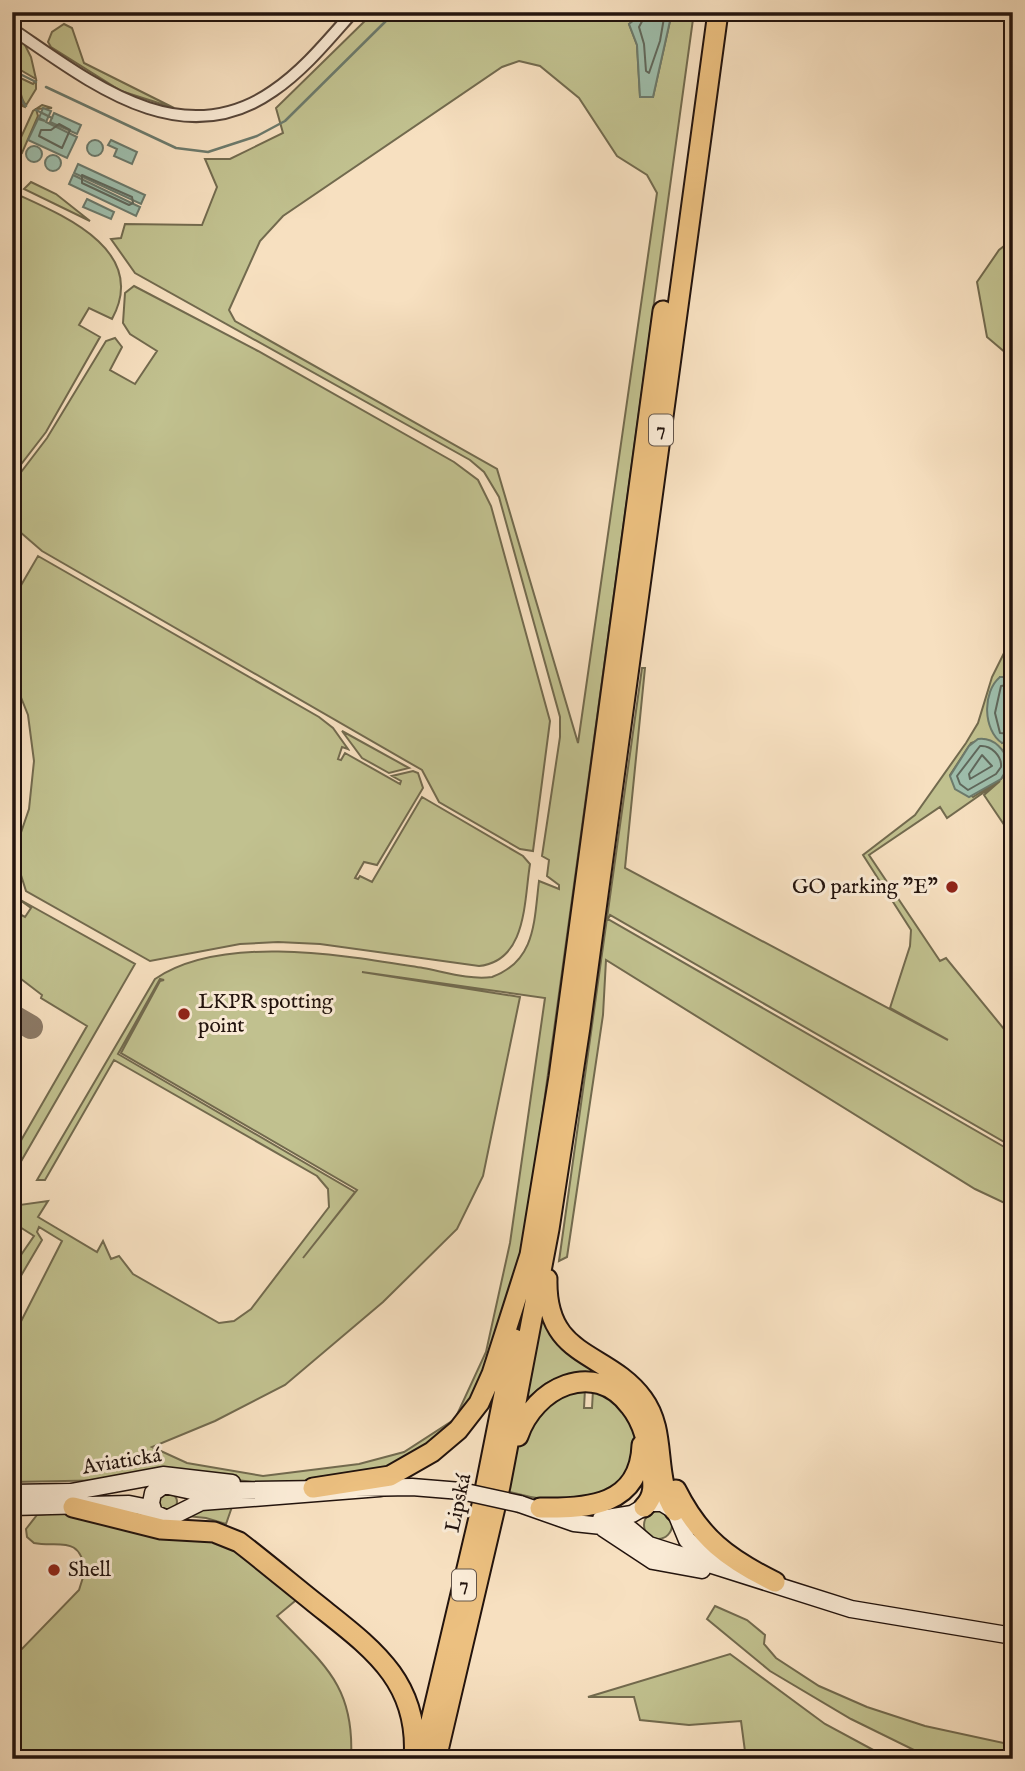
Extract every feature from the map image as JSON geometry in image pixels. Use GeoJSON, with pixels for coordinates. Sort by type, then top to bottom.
{"type":"FeatureCollection","features":[{"type":"Feature","properties":{"kind":"highway","name":"7"},"geometry":{"type":"LineString","coordinates":[[530,1255],[559,1077],[705,12]]}},
{"type":"Feature","properties":{"kind":"highway","name":"7"},"geometry":{"type":"LineString","coordinates":[[549,1229],[580,1027],[718,12]]}},
{"type":"Feature","properties":{"kind":"highway"},"geometry":{"type":"LineString","coordinates":[[549,1229],[547,1284],[554,1320],[576,1350],[637,1391],[651,1413],[678,1493],[707,1536],[731,1559],[775,1582]]}},
{"type":"Feature","properties":{"kind":"highway","name":"Lipská"},"geometry":{"type":"LineString","coordinates":[[436,1759],[500,1486],[549,1229]]}},
{"type":"Feature","properties":{"kind":"highway"},"geometry":{"type":"LineString","coordinates":[[313,1488],[390,1476],[432,1452],[458,1430],[473,1412],[492,1374],[530,1255]]}},
{"type":"Feature","properties":{"kind":"highway","name":"Lipská"},"geometry":{"type":"LineString","coordinates":[[422,1759],[479,1517],[530,1255]]}},
{"type":"Feature","properties":{"kind":"highway"},"geometry":{"type":"LineString","coordinates":[[500,1486],[524,1420],[540,1400],[556,1388],[577,1382],[603,1385],[623,1398],[637,1417],[648,1448],[653,1494],[643,1508]]}},
{"type":"Feature","properties":{"kind":"highway"},"geometry":{"type":"LineString","coordinates":[[540,1508],[592,1506],[614,1497],[625,1488],[636,1472],[642,1452],[637,1417]]}},
{"type":"Feature","properties":{"kind":"highway"},"geometry":{"type":"LineString","coordinates":[[660,1446],[665,1492],[677,1518]]}},
{"type":"Feature","properties":{"kind":"highway"},"geometry":{"type":"LineString","coordinates":[[72,1499],[161,1529],[222,1534],[239,1542],[368,1646],[392,1672],[411,1714],[414,1759]]}},
{"type":"Feature","properties":{"kind":"highway"},"geometry":{"type":"LineString","coordinates":[[169,1516],[203,1521],[230,1530],[268,1559],[287,1581]]}},
{"type":"Feature","properties":{"kind":"main road","name":"Aviatická"},"geometry":{"type":"LineString","coordinates":[[12,1507],[72,1499],[173,1474],[280,1490]]}},
{"type":"Feature","properties":{"kind":"main road"},"geometry":{"type":"LineString","coordinates":[[72,1499],[134,1493],[160,1486],[192,1491],[412,1487],[461,1491],[593,1519],[625,1516],[662,1503],[677,1518],[687,1540],[706,1555],[775,1582],[877,1614]]}},
{"type":"Feature","properties":{"kind":"main road"},"geometry":{"type":"LineString","coordinates":[[160,1486],[153,1493],[150,1503],[169,1516]]}},
{"type":"Feature","properties":{"kind":"main road"},"geometry":{"type":"LineString","coordinates":[[169,1516],[184,1495],[177,1487]]}},
{"type":"Feature","properties":{"kind":"main road"},"geometry":{"type":"LineString","coordinates":[[169,1516],[201,1502],[320,1495],[380,1488]]}},
{"type":"Feature","properties":{"kind":"main road","name":"Aviatická"},"geometry":{"type":"LineString","coordinates":[[12,1493],[72,1499],[84,1503],[135,1504],[169,1516]]}},
{"type":"Feature","properties":{"kind":"main road"},"geometry":{"type":"LineString","coordinates":[[520,1504],[558,1518],[597,1526],[625,1528],[660,1547],[676,1536],[677,1518]]}},
{"type":"Feature","properties":{"kind":"main road"},"geometry":{"type":"LineString","coordinates":[[643,1508],[635,1525],[644,1540],[744,1578],[851,1609],[1013,1636]]}},
{"type":"Feature","properties":{"kind":"main road"},"geometry":{"type":"LineString","coordinates":[[597,1526],[616,1535],[642,1556],[659,1563],[744,1578]]}},
{"type":"Feature","properties":{"kind":"main road"},"geometry":{"type":"LineString","coordinates":[[944,1759],[966,1759]]}},
{"type":"Feature","properties":{"kind":"street"},"geometry":{"type":"LineString","coordinates":[[12,29],[77,72],[136,105],[169,114],[206,116],[246,106],[273,92],[305,64],[353,12]]}},
{"type":"Feature","properties":{"kind":"green space"},"geometry":{"type":"Polygon","coordinates":[[[374,12],[644,12],[629,24],[637,45],[640,96],[653,97],[672,12],[694,12],[525,1241],[492,1364],[458,1423],[400,1465],[309,1482],[260,1483],[223,1478],[12,1482],[12,1339],[62,1241],[39,1227],[37,1232],[42,1240],[12,1291],[12,1268],[34,1236],[12,1222],[12,1206],[48,1201],[38,1217],[97,1252],[103,1241],[111,1259],[119,1256],[133,1274],[219,1323],[234,1321],[251,1309],[329,1207],[328,1189],[317,1176],[114,1060],[45,1180],[37,1180],[155,979],[183,965],[215,956],[250,952],[323,954],[466,977],[492,977],[517,961],[525,950],[534,925],[539,881],[559,889],[559,885],[547,876],[549,860],[542,856],[560,737],[560,717],[499,497],[484,472],[470,460],[135,273],[111,239],[121,238],[125,224],[202,225],[217,187],[205,159],[230,159],[283,133],[276,108],[374,12]],[[519,61],[502,67],[283,216],[260,241],[229,310],[235,321],[497,469],[578,743],[657,193],[647,175],[617,156],[579,98],[540,66],[519,61]],[[362,972],[520,997],[483,1176],[457,1229],[383,1302],[285,1385],[215,1421],[152,1447],[187,1463],[263,1476],[359,1464],[404,1452],[455,1419],[486,1352],[510,1243],[545,998],[362,972]],[[160,979],[118,1054],[355,1192],[303,1258],[357,1190],[121,1053],[160,981],[164,980],[160,979]]]}},
{"type":"Feature","properties":{"kind":"green space"},"geometry":{"type":"Polygon","coordinates":[[[64,24],[72,28],[84,63],[174,108],[121,91],[51,47],[48,42],[52,32],[64,24]]]}},
{"type":"Feature","properties":{"kind":"green space"},"geometry":{"type":"Polygon","coordinates":[[[12,40],[24,43],[31,57],[36,79],[12,65],[12,40]]]}},
{"type":"Feature","properties":{"kind":"green space"},"geometry":{"type":"Polygon","coordinates":[[[12,74],[33,84],[36,81],[36,89],[25,107],[18,81],[12,74]]]}},
{"type":"Feature","properties":{"kind":"green space"},"geometry":{"type":"Polygon","coordinates":[[[12,78],[20,100],[25,107],[12,102],[12,78]]]}},
{"type":"Feature","properties":{"kind":"green space"},"geometry":{"type":"Polygon","coordinates":[[[36,109],[38,116],[22,153],[16,150],[17,146],[36,109]]]}},
{"type":"Feature","properties":{"kind":"green space"},"geometry":{"type":"Polygon","coordinates":[[[31,182],[56,194],[90,221],[24,189],[31,182]]]}},
{"type":"Feature","properties":{"kind":"green space"},"geometry":{"type":"Polygon","coordinates":[[[12,192],[75,223],[94,238],[110,254],[119,273],[121,294],[112,319],[89,308],[79,325],[100,337],[46,432],[12,476],[12,192]]]}},
{"type":"Feature","properties":{"kind":"green space"},"geometry":{"type":"Polygon","coordinates":[[[1013,239],[1013,359],[987,337],[977,282],[999,250],[1013,239]]]}},
{"type":"Feature","properties":{"kind":"green space"},"geometry":{"type":"Polygon","coordinates":[[[134,286],[258,351],[454,462],[478,480],[491,506],[550,721],[533,851],[520,849],[439,802],[422,770],[42,551],[12,525],[12,484],[47,438],[106,341],[115,338],[122,347],[110,370],[135,384],[157,351],[130,334],[123,323],[125,293],[134,286]]]}},
{"type":"Feature","properties":{"kind":"green space"},"geometry":{"type":"Polygon","coordinates":[[[38,556],[319,717],[333,728],[348,749],[342,747],[338,759],[341,760],[345,753],[400,784],[401,781],[392,776],[413,771],[418,773],[423,788],[377,865],[364,862],[355,878],[360,876],[372,882],[422,797],[523,856],[530,864],[524,911],[515,941],[506,953],[495,962],[479,966],[320,944],[278,942],[240,944],[150,961],[26,891],[14,853],[29,809],[34,761],[28,715],[12,675],[12,584],[20,587],[38,556]]]}},
{"type":"Feature","properties":{"kind":"green space"},"geometry":{"type":"Polygon","coordinates":[[[1013,635],[1013,677],[1000,677],[1002,743],[1013,740],[1013,838],[984,795],[1000,781],[947,818],[940,807],[869,855],[940,961],[946,958],[1013,1040],[1013,1147],[610,915],[608,919],[1013,1152],[1013,1207],[975,1189],[606,960],[603,1015],[567,1257],[559,1261],[642,668],[645,668],[625,868],[948,1040],[890,1008],[910,946],[911,930],[863,855],[915,815],[978,723],[992,677],[1013,635]],[[986,740],[971,743],[950,775],[973,797],[1001,779],[1009,766],[995,745],[986,740]]]}},
{"type":"Feature","properties":{"kind":"green space"},"geometry":{"type":"Polygon","coordinates":[[[342,731],[409,768],[389,773],[362,758],[342,731]]]}},
{"type":"Feature","properties":{"kind":"green space"},"geometry":{"type":"Polygon","coordinates":[[[17,898],[135,964],[12,1177],[12,1156],[87,1026],[41,998],[42,995],[12,972],[12,910],[25,917],[31,908],[17,898]]]}},
{"type":"Feature","properties":{"kind":"green space"},"geometry":{"type":"Polygon","coordinates":[[[541,1313],[616,1381],[580,1376],[562,1377],[545,1384],[524,1401],[541,1313]]]}},
{"type":"Feature","properties":{"kind":"green space"},"geometry":{"type":"Polygon","coordinates":[[[585,1389],[584,1408],[592,1408],[593,1390],[608,1398],[628,1420],[634,1433],[635,1447],[633,1461],[625,1474],[600,1497],[587,1501],[551,1500],[506,1491],[517,1445],[544,1400],[585,1389]]]}},
{"type":"Feature","properties":{"kind":"green space"},"geometry":{"type":"Polygon","coordinates":[[[167,1492],[174,1495],[177,1502],[174,1509],[167,1512],[160,1509],[157,1502],[160,1495],[167,1492]]]}},
{"type":"Feature","properties":{"kind":"green space"},"geometry":{"type":"Polygon","coordinates":[[[234,1501],[226,1524],[186,1516],[191,1509],[234,1501]]]}},
{"type":"Feature","properties":{"kind":"green space"},"geometry":{"type":"Polygon","coordinates":[[[658,1511],[668,1515],[672,1525],[668,1535],[658,1539],[648,1535],[644,1525],[648,1515],[658,1511]]]}},
{"type":"Feature","properties":{"kind":"green space"},"geometry":{"type":"Polygon","coordinates":[[[67,1512],[219,1538],[301,1596],[277,1616],[309,1648],[333,1678],[348,1712],[351,1759],[12,1759],[12,1646],[19,1652],[79,1590],[85,1571],[82,1559],[73,1547],[34,1543],[27,1537],[26,1529],[37,1515],[67,1512]]]}},
{"type":"Feature","properties":{"kind":"green space"},"geometry":{"type":"Polygon","coordinates":[[[715,1606],[747,1620],[765,1635],[764,1644],[776,1658],[819,1686],[867,1707],[925,1726],[1013,1745],[1013,1759],[995,1759],[962,1751],[922,1754],[851,1719],[770,1671],[707,1619],[715,1606]]]}},
{"type":"Feature","properties":{"kind":"green space"},"geometry":{"type":"Polygon","coordinates":[[[730,1654],[825,1724],[890,1759],[746,1759],[741,1721],[689,1725],[640,1720],[634,1697],[588,1697],[730,1654]]]}},
{"type":"Feature","properties":{"kind":"water"},"geometry":{"type":"Polygon","coordinates":[[[644,12],[672,12],[653,97],[640,97],[637,45],[629,24],[644,12]]]}},
{"type":"Feature","properties":{"kind":"water"},"geometry":{"type":"Polygon","coordinates":[[[43,108],[51,111],[46,122],[77,137],[67,158],[28,140],[38,119],[45,121],[39,118],[43,108]]]}},
{"type":"Feature","properties":{"kind":"water"},"geometry":{"type":"Polygon","coordinates":[[[54,113],[81,125],[77,134],[50,122],[54,113]]]}},
{"type":"Feature","properties":{"kind":"water"},"geometry":{"type":"Polygon","coordinates":[[[95,140],[103,148],[95,156],[87,148],[95,140]]]}},
{"type":"Feature","properties":{"kind":"water"},"geometry":{"type":"Polygon","coordinates":[[[111,140],[137,152],[132,164],[114,156],[117,149],[108,145],[111,140]]]}},
{"type":"Feature","properties":{"kind":"water"},"geometry":{"type":"Polygon","coordinates":[[[34,146],[42,154],[34,162],[26,154],[34,146]]]}},
{"type":"Feature","properties":{"kind":"water"},"geometry":{"type":"Polygon","coordinates":[[[53,155],[61,163],[53,171],[45,163],[53,155]]]}},
{"type":"Feature","properties":{"kind":"water"},"geometry":{"type":"Polygon","coordinates":[[[78,164],[145,195],[141,204],[74,173],[78,164]]]}},
{"type":"Feature","properties":{"kind":"water"},"geometry":{"type":"Polygon","coordinates":[[[73,175],[140,207],[136,216],[69,184],[73,175]]]}},
{"type":"Feature","properties":{"kind":"water"},"geometry":{"type":"Polygon","coordinates":[[[87,199],[114,212],[111,219],[83,207],[87,199]]]}},
{"type":"Feature","properties":{"kind":"water"},"geometry":{"type":"Polygon","coordinates":[[[1000,677],[1013,677],[1013,740],[1002,743],[991,729],[987,711],[990,692],[1000,677]]]}},
{"type":"Feature","properties":{"kind":"water"},"geometry":{"type":"Polygon","coordinates":[[[978,739],[994,742],[1005,755],[1009,766],[1001,779],[969,797],[955,789],[950,776],[969,746],[978,739]]]}},
{"type":"Feature","properties":{"kind":"waterway"},"geometry":{"type":"LineString","coordinates":[[46,87],[176,148],[208,152],[257,136],[285,121],[395,12]]}},
{"type":"Feature","properties":{"kind":"waterway"},"geometry":{"type":"LineString","coordinates":[[12,70],[36,82]]}},
{"type":"Feature","properties":{"kind":"waterway"},"geometry":{"type":"LineString","coordinates":[[12,76],[26,106]]}},
{"type":"Feature","properties":{"kind":"waterway"},"geometry":{"type":"LineString","coordinates":[[36,110],[52,118]]}},
{"type":"Feature","properties":{"kind":"taxiway"},"geometry":{"type":"LineString","coordinates":[[12,1016],[31,1027]]}},
{"type":"Feature","properties":{"kind":"place","name":"GO parking \"E\""},"geometry":{"type":"Point","coordinates":[952,887]}},
{"type":"Feature","properties":{"kind":"place","name":"LKPR spotting point"},"geometry":{"type":"Point","coordinates":[184,1014]}},
{"type":"Feature","properties":{"kind":"place","name":"Shell"},"geometry":{"type":"Point","coordinates":[54,1570]}}]}
